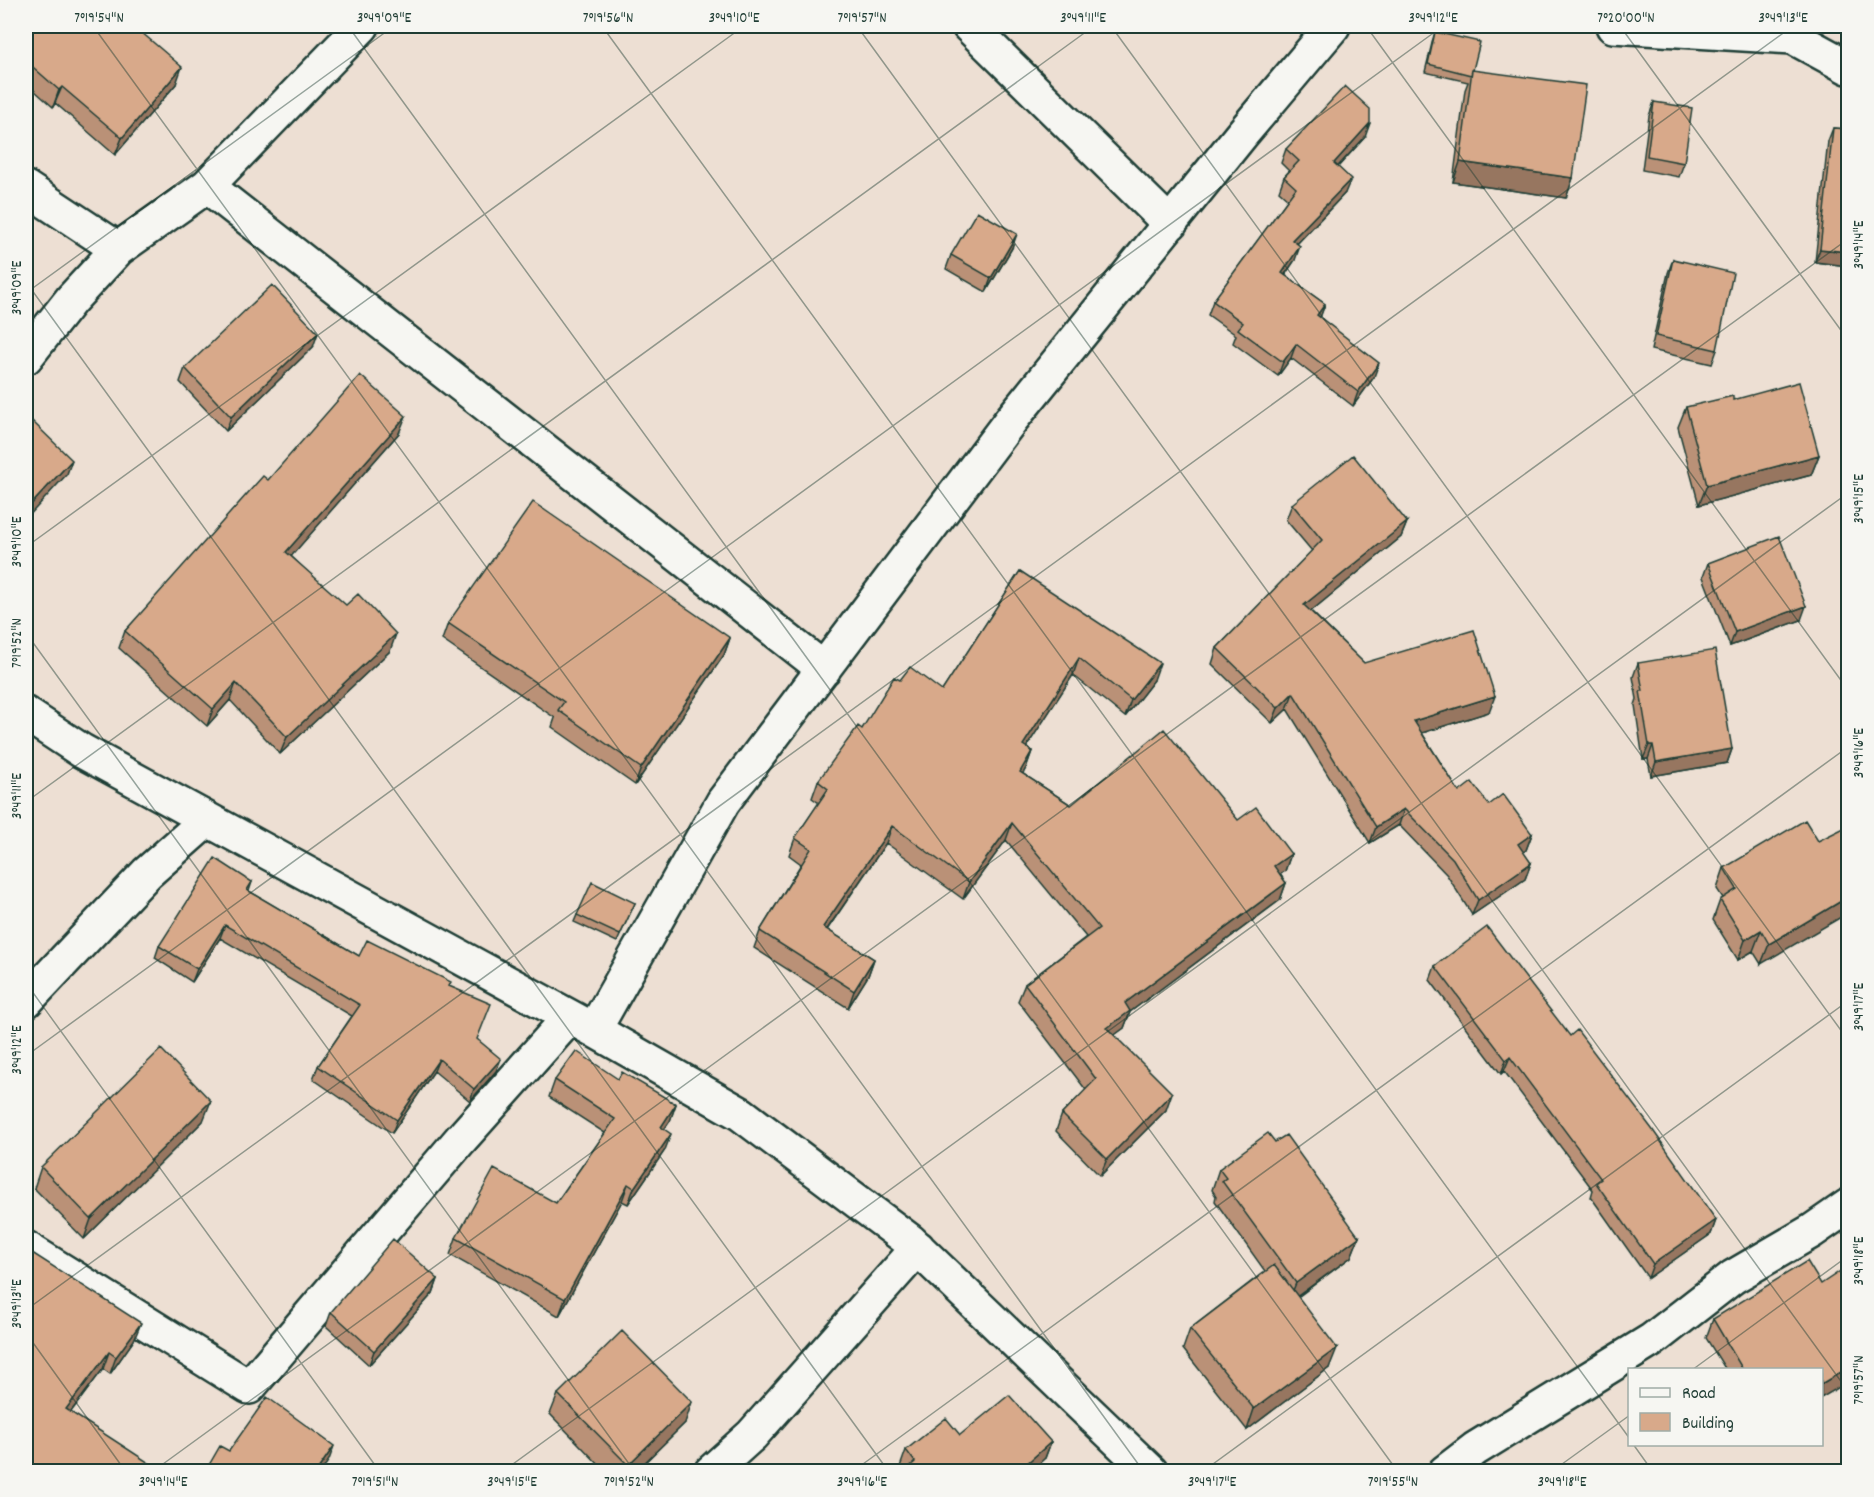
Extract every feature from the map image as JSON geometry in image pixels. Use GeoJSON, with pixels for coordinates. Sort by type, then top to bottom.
{"type":"FeatureCollection","features":[{"type":"Feature","properties":{"kind":"street"},"geometry":{"type":"LineString","coordinates":[[26,357],[71,300],[118,249],[207,186],[363,26]]}},
{"type":"Feature","properties":{"kind":"street"},"geometry":{"type":"LineString","coordinates":[[969,26],[1170,224]]}},
{"type":"Feature","properties":{"kind":"street"},"geometry":{"type":"LineString","coordinates":[[26,1248],[249,1388],[460,1140],[581,1024],[723,802],[1011,420],[1333,26]]}},
{"type":"Feature","properties":{"kind":"street"},"geometry":{"type":"LineString","coordinates":[[1614,26],[1793,37],[1848,67]]}},
{"type":"Feature","properties":{"kind":"street"},"geometry":{"type":"LineString","coordinates":[[207,186],[824,669]]}},
{"type":"Feature","properties":{"kind":"street"},"geometry":{"type":"LineString","coordinates":[[26,188],[118,249]]}},
{"type":"Feature","properties":{"kind":"street"},"geometry":{"type":"LineString","coordinates":[[26,714],[82,751],[741,1114],[918,1248],[1151,1472]]}},
{"type":"Feature","properties":{"kind":"street"},"geometry":{"type":"LineString","coordinates":[[26,1001],[147,873],[207,819]]}},
{"type":"Feature","properties":{"kind":"street"},"geometry":{"type":"LineString","coordinates":[[1445,1472],[1475,1449],[1652,1340],[1733,1277],[1812,1231],[1848,1206]]}},
{"type":"Feature","properties":{"kind":"street"},"geometry":{"type":"LineString","coordinates":[[711,1472],[752,1436],[918,1248]]}},
{"type":"Feature","properties":{"kind":"building"},"geometry":{"type":"Polygon","coordinates":[[[26,26],[134,26],[182,67],[122,138],[62,87],[59,90],[26,61],[26,26]]]}},
{"type":"Feature","properties":{"kind":"building"},"geometry":{"type":"Polygon","coordinates":[[[1435,32],[1480,42],[1471,75],[1428,64],[1435,32]]]}},
{"type":"Feature","properties":{"kind":"building"},"geometry":{"type":"Polygon","coordinates":[[[1472,70],[1586,85],[1573,178],[1460,162],[1472,70]]]}},
{"type":"Feature","properties":{"kind":"building"},"geometry":{"type":"Polygon","coordinates":[[[1345,86],[1370,109],[1370,123],[1334,163],[1351,179],[1292,240],[1300,246],[1282,273],[1325,304],[1317,315],[1379,363],[1358,392],[1296,344],[1283,362],[1238,329],[1243,323],[1213,301],[1296,188],[1284,177],[1299,161],[1286,149],[1345,86]]]}},
{"type":"Feature","properties":{"kind":"building"},"geometry":{"type":"Polygon","coordinates":[[[1654,102],[1692,108],[1684,163],[1647,156],[1654,102]]]}},
{"type":"Feature","properties":{"kind":"building"},"geometry":{"type":"Polygon","coordinates":[[[1833,128],[1848,129],[1848,252],[1820,249],[1833,128]]]}},
{"type":"Feature","properties":{"kind":"building"},"geometry":{"type":"Polygon","coordinates":[[[977,211],[1017,234],[991,278],[951,255],[977,211]]]}},
{"type":"Feature","properties":{"kind":"building"},"geometry":{"type":"Polygon","coordinates":[[[1673,259],[1733,273],[1717,350],[1656,336],[1673,259]]]}},
{"type":"Feature","properties":{"kind":"building"},"geometry":{"type":"Polygon","coordinates":[[[272,285],[318,333],[231,417],[185,368],[272,285]]]}},
{"type":"Feature","properties":{"kind":"building"},"geometry":{"type":"Polygon","coordinates":[[[360,375],[406,416],[286,552],[346,605],[358,594],[396,634],[287,737],[236,683],[213,709],[125,631],[263,476],[268,480],[360,375]]]}},
{"type":"Feature","properties":{"kind":"building"},"geometry":{"type":"Polygon","coordinates":[[[1799,382],[1819,455],[1707,485],[1686,407],[1733,396],[1733,400],[1799,382]]]}},
{"type":"Feature","properties":{"kind":"building"},"geometry":{"type":"Polygon","coordinates":[[[32,421],[72,460],[26,510],[26,428],[32,421]]]}},
{"type":"Feature","properties":{"kind":"building"},"geometry":{"type":"Polygon","coordinates":[[[1353,455],[1407,522],[1304,605],[1364,663],[1474,630],[1495,696],[1414,721],[1459,792],[1472,782],[1489,805],[1503,794],[1532,834],[1518,844],[1531,863],[1478,900],[1453,859],[1404,809],[1376,827],[1293,693],[1278,708],[1217,648],[1322,540],[1292,504],[1353,455]]]}},
{"type":"Feature","properties":{"kind":"building"},"geometry":{"type":"Polygon","coordinates":[[[533,502],[730,638],[641,768],[558,710],[564,702],[448,623],[533,502]]]}},
{"type":"Feature","properties":{"kind":"building"},"geometry":{"type":"Polygon","coordinates":[[[1779,536],[1806,606],[1735,632],[1708,563],[1779,536]]]}},
{"type":"Feature","properties":{"kind":"building"},"geometry":{"type":"Polygon","coordinates":[[[1020,571],[1160,663],[1131,700],[1079,658],[1023,745],[1032,751],[1020,772],[1071,805],[1164,729],[1238,820],[1256,807],[1291,854],[1274,866],[1286,883],[1125,1003],[1130,1011],[1107,1028],[1172,1093],[1107,1159],[1062,1114],[1096,1079],[1025,984],[1099,928],[1012,823],[969,882],[892,826],[823,927],[874,959],[854,991],[760,931],[811,849],[795,838],[828,789],[818,781],[858,726],[862,729],[894,677],[900,680],[910,667],[942,691],[1020,571]]]}},
{"type":"Feature","properties":{"kind":"building"},"geometry":{"type":"Polygon","coordinates":[[[1715,650],[1732,749],[1656,762],[1653,745],[1649,745],[1638,663],[1715,650]]]}},
{"type":"Feature","properties":{"kind":"building"},"geometry":{"type":"Polygon","coordinates":[[[1805,820],[1818,841],[1848,826],[1848,897],[1769,944],[1761,930],[1745,940],[1720,900],[1737,889],[1724,868],[1805,820]]]}},
{"type":"Feature","properties":{"kind":"building"},"geometry":{"type":"Polygon","coordinates":[[[215,858],[252,882],[247,890],[359,956],[367,940],[451,982],[449,986],[491,1004],[477,1039],[501,1059],[474,1089],[439,1059],[397,1120],[318,1066],[360,1005],[225,925],[197,969],[159,946],[215,858]]]}},
{"type":"Feature","properties":{"kind":"building"},"geometry":{"type":"Polygon","coordinates":[[[592,882],[635,903],[620,935],[577,915],[592,882]]]}},
{"type":"Feature","properties":{"kind":"building"},"geometry":{"type":"Polygon","coordinates":[[[1487,927],[1570,1036],[1577,1030],[1652,1129],[1716,1220],[1653,1264],[1596,1183],[1601,1179],[1510,1057],[1506,1060],[1435,966],[1487,927]]]}},
{"type":"Feature","properties":{"kind":"building"},"geometry":{"type":"Polygon","coordinates":[[[161,1049],[211,1101],[91,1219],[41,1167],[161,1049]]]}},
{"type":"Feature","properties":{"kind":"building"},"geometry":{"type":"Polygon","coordinates":[[[576,1051],[618,1079],[622,1072],[676,1104],[661,1127],[671,1134],[634,1188],[628,1184],[565,1299],[456,1238],[494,1169],[556,1203],[615,1119],[555,1080],[576,1051]]]}},
{"type":"Feature","properties":{"kind":"building"},"geometry":{"type":"Polygon","coordinates":[[[1268,1133],[1275,1142],[1286,1135],[1359,1237],[1296,1283],[1222,1181],[1226,1178],[1219,1169],[1268,1133]]]}},
{"type":"Feature","properties":{"kind":"building"},"geometry":{"type":"Polygon","coordinates":[[[393,1239],[438,1279],[374,1351],[331,1312],[393,1239]]]}},
{"type":"Feature","properties":{"kind":"building"},"geometry":{"type":"Polygon","coordinates":[[[26,1249],[141,1323],[116,1357],[109,1352],[66,1409],[163,1472],[26,1472],[26,1249]]]}},
{"type":"Feature","properties":{"kind":"building"},"geometry":{"type":"Polygon","coordinates":[[[1807,1261],[1821,1284],[1848,1266],[1848,1368],[1823,1383],[1823,1368],[1742,1368],[1713,1319],[1807,1261]]]}},
{"type":"Feature","properties":{"kind":"building"},"geometry":{"type":"Polygon","coordinates":[[[1274,1265],[1337,1348],[1254,1409],[1190,1329],[1274,1265]]]}},
{"type":"Feature","properties":{"kind":"building"},"geometry":{"type":"Polygon","coordinates":[[[622,1331],[692,1402],[628,1465],[558,1394],[622,1331]]]}},
{"type":"Feature","properties":{"kind":"building"},"geometry":{"type":"Polygon","coordinates":[[[1009,1395],[1051,1442],[1017,1472],[904,1472],[915,1462],[906,1450],[946,1418],[960,1435],[1009,1395]]]}},
{"type":"Feature","properties":{"kind":"building"},"geometry":{"type":"Polygon","coordinates":[[[267,1397],[334,1446],[316,1472],[205,1472],[220,1446],[229,1451],[267,1397]]]}}]}
